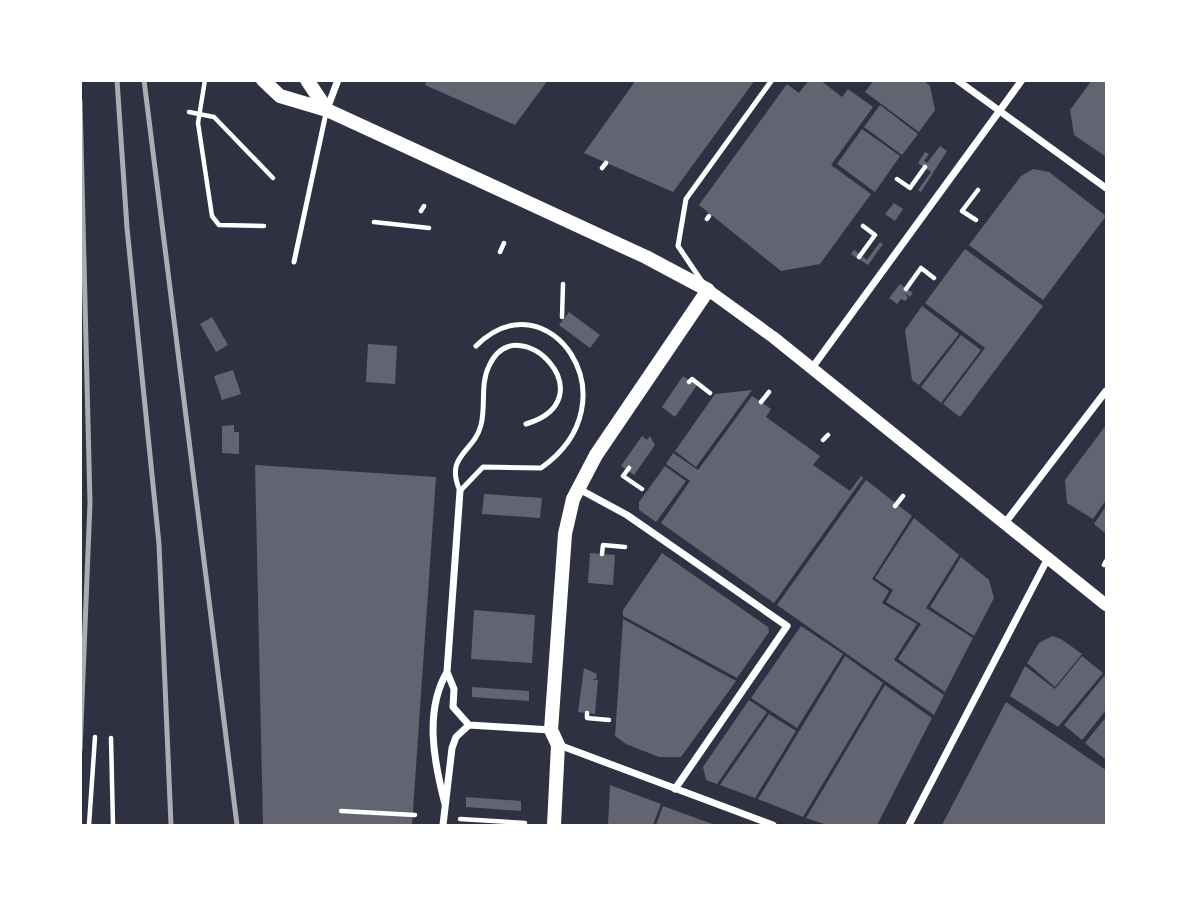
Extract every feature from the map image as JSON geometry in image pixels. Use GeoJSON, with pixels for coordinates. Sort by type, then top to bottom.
{"type":"FeatureCollection","features":[{"type":"Feature","properties":{"kind":"main road"},"geometry":{"type":"LineString","coordinates":[[263,80],[280,96],[327,110],[646,257],[708,290],[596,455],[578,488],[565,534],[551,730],[558,745],[554,825]]}},
{"type":"Feature","properties":{"kind":"main road"},"geometry":{"type":"LineString","coordinates":[[307,80],[327,110]]}},
{"type":"Feature","properties":{"kind":"street"},"geometry":{"type":"LineString","coordinates":[[327,110],[338,80]]}},
{"type":"Feature","properties":{"kind":"street"},"geometry":{"type":"LineString","coordinates":[[957,80],[1107,188]]}},
{"type":"Feature","properties":{"kind":"street"},"geometry":{"type":"LineString","coordinates":[[812,368],[1022,80]]}},
{"type":"Feature","properties":{"kind":"street"},"geometry":{"type":"LineString","coordinates":[[708,290],[812,368],[1107,605]]}},
{"type":"Feature","properties":{"kind":"street"},"geometry":{"type":"LineString","coordinates":[[1005,523],[1107,391]]}},
{"type":"Feature","properties":{"kind":"street"},"geometry":{"type":"LineString","coordinates":[[578,488],[627,515],[787,626],[675,789]]}},
{"type":"Feature","properties":{"kind":"street"},"geometry":{"type":"LineString","coordinates":[[460,491],[447,672],[454,689],[453,707],[469,725],[551,730]]}},
{"type":"Feature","properties":{"kind":"street"},"geometry":{"type":"LineString","coordinates":[[909,825],[1048,558]]}},
{"type":"Feature","properties":{"kind":"street"},"geometry":{"type":"LineString","coordinates":[[444,804],[432,756],[437,688],[447,672]]}},
{"type":"Feature","properties":{"kind":"street"},"geometry":{"type":"LineString","coordinates":[[443,825],[452,748],[456,737],[469,725]]}},
{"type":"Feature","properties":{"kind":"street"},"geometry":{"type":"LineString","coordinates":[[558,745],[773,825]]}},
{"type":"Feature","properties":{"kind":"lane"},"geometry":{"type":"LineString","coordinates":[[708,290],[678,246],[686,199],[772,80]]}},
{"type":"Feature","properties":{"kind":"lane"},"geometry":{"type":"LineString","coordinates":[[294,262],[327,110]]}},
{"type":"Feature","properties":{"kind":"lane"},"geometry":{"type":"LineString","coordinates":[[477,346],[492,334],[517,326],[530,326],[554,335],[572,352],[581,373],[579,426],[568,442],[541,468],[483,467],[460,491],[454,478],[455,468],[460,456],[480,430],[489,366],[506,350],[520,346],[537,350],[549,358],[559,378],[557,400],[551,411],[526,424]]}},
{"type":"Feature","properties":{"kind":"path"},"geometry":{"type":"LineString","coordinates":[[205,80],[198,123],[214,221],[224,226],[264,226]]}},
{"type":"Feature","properties":{"kind":"path"},"geometry":{"type":"LineString","coordinates":[[189,112],[214,117],[273,178]]}},
{"type":"Feature","properties":{"kind":"path"},"geometry":{"type":"LineString","coordinates":[[602,168],[606,163]]}},
{"type":"Feature","properties":{"kind":"path"},"geometry":{"type":"LineString","coordinates":[[897,179],[910,188],[925,167]]}},
{"type":"Feature","properties":{"kind":"path"},"geometry":{"type":"LineString","coordinates":[[976,220],[962,211],[978,190]]}},
{"type":"Feature","properties":{"kind":"path"},"geometry":{"type":"LineString","coordinates":[[374,222],[429,228]]}},
{"type":"Feature","properties":{"kind":"path"},"geometry":{"type":"LineString","coordinates":[[859,257],[875,235],[863,226]]}},
{"type":"Feature","properties":{"kind":"path"},"geometry":{"type":"LineString","coordinates":[[500,252],[505,243]]}},
{"type":"Feature","properties":{"kind":"path"},"geometry":{"type":"LineString","coordinates":[[906,289],[921,268],[934,278]]}},
{"type":"Feature","properties":{"kind":"path"},"geometry":{"type":"LineString","coordinates":[[563,284],[560,315],[568,321]]}},
{"type":"Feature","properties":{"kind":"path"},"geometry":{"type":"LineString","coordinates":[[689,382],[692,379],[710,393]]}},
{"type":"Feature","properties":{"kind":"path"},"geometry":{"type":"LineString","coordinates":[[761,402],[769,392]]}},
{"type":"Feature","properties":{"kind":"path"},"geometry":{"type":"LineString","coordinates":[[823,440],[828,435]]}},
{"type":"Feature","properties":{"kind":"path"},"geometry":{"type":"LineString","coordinates":[[629,468],[623,476],[642,489]]}},
{"type":"Feature","properties":{"kind":"path"},"geometry":{"type":"LineString","coordinates":[[895,506],[902,496]]}},
{"type":"Feature","properties":{"kind":"path"},"geometry":{"type":"LineString","coordinates":[[602,554],[603,545],[625,547]]}},
{"type":"Feature","properties":{"kind":"path"},"geometry":{"type":"LineString","coordinates":[[587,713],[587,718],[609,720]]}},
{"type":"Feature","properties":{"kind":"path"},"geometry":{"type":"LineString","coordinates":[[89,825],[95,737]]}},
{"type":"Feature","properties":{"kind":"path"},"geometry":{"type":"LineString","coordinates":[[111,738],[113,825]]}},
{"type":"Feature","properties":{"kind":"path"},"geometry":{"type":"LineString","coordinates":[[341,811],[415,816]]}},
{"type":"Feature","properties":{"kind":"path"},"geometry":{"type":"LineString","coordinates":[[456,819],[525,824]]}},
{"type":"Feature","properties":{"kind":"building"},"geometry":{"type":"Polygon","coordinates":[[[427,80],[548,80],[515,125],[425,85],[427,80]]]}},
{"type":"Feature","properties":{"kind":"building"},"geometry":{"type":"Polygon","coordinates":[[[636,80],[755,80],[673,192],[584,153],[636,80]]]}},
{"type":"Feature","properties":{"kind":"building"},"geometry":{"type":"Polygon","coordinates":[[[809,80],[820,80],[842,97],[848,89],[873,107],[831,165],[871,194],[820,264],[781,271],[699,205],[787,84],[799,93],[809,80]]]}},
{"type":"Feature","properties":{"kind":"building"},"geometry":{"type":"Polygon","coordinates":[[[874,80],[923,80],[930,86],[935,110],[919,132],[865,92],[874,80]]]}},
{"type":"Feature","properties":{"kind":"building"},"geometry":{"type":"Polygon","coordinates":[[[1092,80],[1106,80],[1105,156],[1074,135],[1070,110],[1092,80]]]}},
{"type":"Feature","properties":{"kind":"building"},"geometry":{"type":"Polygon","coordinates":[[[880,105],[918,134],[902,155],[864,127],[880,105]]]}},
{"type":"Feature","properties":{"kind":"building"},"geometry":{"type":"Polygon","coordinates":[[[862,129],[900,156],[875,192],[837,164],[862,129]]]}},
{"type":"Feature","properties":{"kind":"building"},"geometry":{"type":"Polygon","coordinates":[[[940,146],[947,151],[921,192],[918,190],[931,172],[918,163],[925,152],[929,154],[924,161],[927,163],[940,146]]]}},
{"type":"Feature","properties":{"kind":"building"},"geometry":{"type":"Polygon","coordinates":[[[1033,169],[1049,172],[1106,216],[1043,300],[969,245],[1021,176],[1033,169]]]}},
{"type":"Feature","properties":{"kind":"building"},"geometry":{"type":"Polygon","coordinates":[[[894,203],[903,209],[895,221],[885,214],[894,203]]]}},
{"type":"Feature","properties":{"kind":"building"},"geometry":{"type":"Polygon","coordinates":[[[880,242],[883,244],[868,265],[851,254],[854,250],[867,260],[880,242]]]}},
{"type":"Feature","properties":{"kind":"building"},"geometry":{"type":"Polygon","coordinates":[[[965,249],[1043,306],[960,417],[943,404],[985,348],[925,303],[965,249]]]}},
{"type":"Feature","properties":{"kind":"building"},"geometry":{"type":"Polygon","coordinates":[[[900,284],[913,293],[910,297],[905,293],[908,298],[905,301],[901,299],[897,304],[889,298],[900,284]]]}},
{"type":"Feature","properties":{"kind":"building"},"geometry":{"type":"Polygon","coordinates":[[[922,306],[959,334],[919,385],[912,380],[905,330],[922,306]]]}},
{"type":"Feature","properties":{"kind":"building"},"geometry":{"type":"Polygon","coordinates":[[[569,312],[600,335],[590,348],[559,325],[569,312]]]}},
{"type":"Feature","properties":{"kind":"building"},"geometry":{"type":"Polygon","coordinates":[[[212,317],[228,345],[216,352],[200,324],[212,317]]]}},
{"type":"Feature","properties":{"kind":"building"},"geometry":{"type":"Polygon","coordinates":[[[961,335],[981,350],[941,403],[921,387],[961,335]]]}},
{"type":"Feature","properties":{"kind":"building"},"geometry":{"type":"Polygon","coordinates":[[[368,344],[397,346],[395,384],[366,382],[368,344]]]}},
{"type":"Feature","properties":{"kind":"building"},"geometry":{"type":"Polygon","coordinates":[[[233,370],[241,394],[222,400],[214,376],[233,370]]]}},
{"type":"Feature","properties":{"kind":"building"},"geometry":{"type":"Polygon","coordinates":[[[683,376],[697,385],[675,417],[662,407],[683,376]]]}},
{"type":"Feature","properties":{"kind":"building"},"geometry":{"type":"Polygon","coordinates":[[[752,390],[696,467],[675,451],[715,394],[752,390]]]}},
{"type":"Feature","properties":{"kind":"building"},"geometry":{"type":"Polygon","coordinates":[[[752,396],[771,409],[766,417],[820,456],[813,465],[850,491],[861,476],[863,478],[774,603],[661,523],[690,481],[666,464],[673,453],[698,470],[752,396]]]}},
{"type":"Feature","properties":{"kind":"building"},"geometry":{"type":"Polygon","coordinates":[[[234,425],[234,432],[239,432],[239,454],[222,453],[222,426],[234,425]]]}},
{"type":"Feature","properties":{"kind":"building"},"geometry":{"type":"Polygon","coordinates":[[[1106,425],[1106,500],[1093,519],[1067,503],[1065,480],[1106,425]]]}},
{"type":"Feature","properties":{"kind":"building"},"geometry":{"type":"Polygon","coordinates":[[[642,436],[647,440],[650,436],[655,445],[634,475],[621,466],[642,436]]]}},
{"type":"Feature","properties":{"kind":"building"},"geometry":{"type":"Polygon","coordinates":[[[255,465],[436,477],[412,825],[263,825],[255,465]]]}},
{"type":"Feature","properties":{"kind":"building"},"geometry":{"type":"Polygon","coordinates":[[[665,466],[686,481],[656,522],[639,510],[639,502],[665,466]]]}},
{"type":"Feature","properties":{"kind":"building"},"geometry":{"type":"Polygon","coordinates":[[[866,480],[912,516],[872,579],[889,591],[882,603],[917,624],[894,660],[944,695],[934,715],[777,605],[866,480]]]}},
{"type":"Feature","properties":{"kind":"building"},"geometry":{"type":"Polygon","coordinates":[[[484,494],[542,498],[540,518],[482,514],[484,494]]]}},
{"type":"Feature","properties":{"kind":"building"},"geometry":{"type":"Polygon","coordinates":[[[1106,506],[1106,534],[1094,524],[1106,506]]]}},
{"type":"Feature","properties":{"kind":"building"},"geometry":{"type":"Polygon","coordinates":[[[914,518],[959,555],[926,608],[973,638],[945,692],[898,659],[921,624],[886,602],[893,590],[875,578],[914,518]]]}},
{"type":"Feature","properties":{"kind":"building"},"geometry":{"type":"Polygon","coordinates":[[[590,553],[615,555],[613,585],[588,583],[590,553]]]}},
{"type":"Feature","properties":{"kind":"building"},"geometry":{"type":"Polygon","coordinates":[[[662,553],[768,627],[769,632],[737,678],[623,616],[623,610],[662,553]]]}},
{"type":"Feature","properties":{"kind":"building"},"geometry":{"type":"Polygon","coordinates":[[[961,557],[989,580],[994,598],[974,636],[930,607],[961,557]]]}},
{"type":"Feature","properties":{"kind":"building"},"geometry":{"type":"Polygon","coordinates":[[[474,610],[535,615],[532,663],[471,659],[474,610]]]}},
{"type":"Feature","properties":{"kind":"building"},"geometry":{"type":"Polygon","coordinates":[[[623,619],[736,681],[681,757],[659,757],[626,744],[615,736],[623,619]]]}},
{"type":"Feature","properties":{"kind":"building"},"geometry":{"type":"Polygon","coordinates":[[[801,626],[843,654],[797,728],[751,698],[801,626]]]}},
{"type":"Feature","properties":{"kind":"building"},"geometry":{"type":"Polygon","coordinates":[[[1052,636],[1082,654],[1055,687],[1027,663],[1039,643],[1052,636]]]}},
{"type":"Feature","properties":{"kind":"building"},"geometry":{"type":"Polygon","coordinates":[[[845,656],[883,683],[803,817],[758,799],[845,656]]]}},
{"type":"Feature","properties":{"kind":"building"},"geometry":{"type":"Polygon","coordinates":[[[1082,656],[1103,673],[1058,727],[1010,696],[1025,666],[1055,689],[1082,656]]]}},
{"type":"Feature","properties":{"kind":"building"},"geometry":{"type":"Polygon","coordinates":[[[584,668],[597,674],[596,679],[590,680],[598,680],[595,714],[578,712],[584,668]]]}},
{"type":"Feature","properties":{"kind":"building"},"geometry":{"type":"Polygon","coordinates":[[[1105,675],[1106,710],[1082,740],[1064,725],[1105,675]]]}},
{"type":"Feature","properties":{"kind":"building"},"geometry":{"type":"Polygon","coordinates":[[[885,685],[932,718],[877,825],[827,825],[806,818],[885,685]]]}},
{"type":"Feature","properties":{"kind":"building"},"geometry":{"type":"Polygon","coordinates":[[[472,687],[529,691],[529,701],[472,697],[472,687]]]}},
{"type":"Feature","properties":{"kind":"building"},"geometry":{"type":"Polygon","coordinates":[[[749,700],[767,712],[717,784],[706,780],[703,767],[749,700]]]}},
{"type":"Feature","properties":{"kind":"building"},"geometry":{"type":"Polygon","coordinates":[[[1006,702],[1106,770],[1106,825],[942,825],[1006,702]]]}},
{"type":"Feature","properties":{"kind":"building"},"geometry":{"type":"Polygon","coordinates":[[[769,714],[796,731],[755,798],[720,785],[769,714]]]}},
{"type":"Feature","properties":{"kind":"building"},"geometry":{"type":"Polygon","coordinates":[[[1106,717],[1106,760],[1085,743],[1106,717]]]}},
{"type":"Feature","properties":{"kind":"building"},"geometry":{"type":"Polygon","coordinates":[[[610,785],[661,804],[653,825],[608,825],[610,785]]]}},
{"type":"Feature","properties":{"kind":"building"},"geometry":{"type":"Polygon","coordinates":[[[466,797],[521,801],[521,811],[466,807],[466,797]]]}},
{"type":"Feature","properties":{"kind":"building"},"geometry":{"type":"Polygon","coordinates":[[[663,806],[715,825],[656,825],[663,806]]]}},
{"type":"Feature","properties":{"kind":"railway"},"geometry":{"type":"LineString","coordinates":[[117,80],[127,228],[159,544],[171,825]]}},
{"type":"Feature","properties":{"kind":"railway"},"geometry":{"type":"LineString","coordinates":[[144,80],[237,825]]}},
{"type":"Feature","properties":{"kind":"railway"},"geometry":{"type":"LineString","coordinates":[[80,101],[90,503],[80,750]]}}]}
